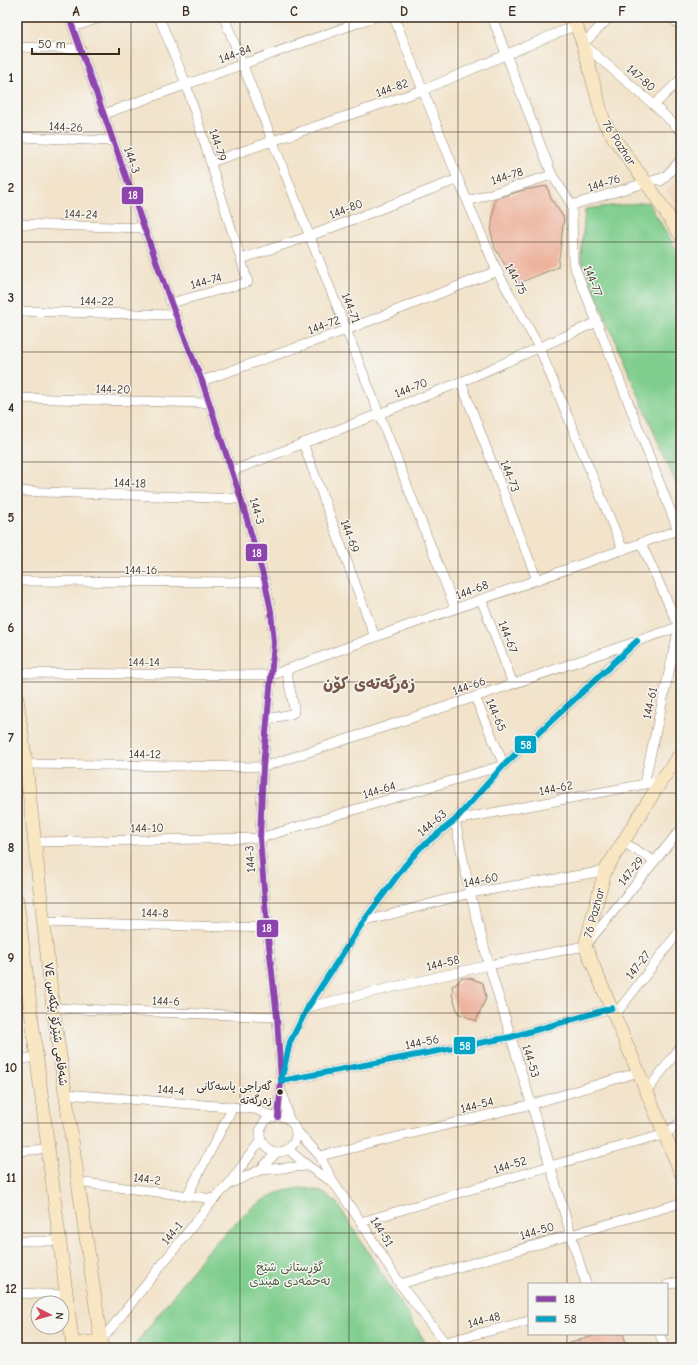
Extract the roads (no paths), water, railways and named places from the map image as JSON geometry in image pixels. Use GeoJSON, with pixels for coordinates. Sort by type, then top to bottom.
{"type":"FeatureCollection","features":[{"type":"Feature","properties":{"kind":"street","name":"144-3"},"geometry":{"type":"LineString","coordinates":[[69,17],[171,303],[202,381],[241,499],[265,582],[271,611],[274,644],[263,767],[260,838],[267,928],[277,1017],[281,1084],[288,1120]]}},
{"type":"Feature","properties":{"kind":"street"},"geometry":{"type":"LineString","coordinates":[[73,28],[104,17]]}},
{"type":"Feature","properties":{"kind":"street","name":"144-79"},"geometry":{"type":"LineString","coordinates":[[159,17],[186,84],[248,282]]}},
{"type":"Feature","properties":{"kind":"street","name":"144-71"},"geometry":{"type":"LineString","coordinates":[[224,17],[455,608]]}},
{"type":"Feature","properties":{"kind":"street","name":"144-84"},"geometry":{"type":"LineString","coordinates":[[104,114],[374,17]]}},
{"type":"Feature","properties":{"kind":"street","name":"144-75"},"geometry":{"type":"LineString","coordinates":[[394,17],[458,179],[497,271],[539,347],[623,550]]}},
{"type":"Feature","properties":{"kind":"street"},"geometry":{"type":"LineString","coordinates":[[492,17],[552,175],[572,205]]}},
{"type":"Feature","properties":{"kind":"street"},"geometry":{"type":"LineString","coordinates":[[583,44],[610,17]]}},
{"type":"Feature","properties":{"kind":"street"},"geometry":{"type":"LineString","coordinates":[[671,17],[681,26]]}},
{"type":"Feature","properties":{"kind":"street","name":"144-82"},"geometry":{"type":"LineString","coordinates":[[211,162],[423,90],[507,55],[574,21]]}},
{"type":"Feature","properties":{"kind":"street","name":"76 Pazhar"},"geometry":{"type":"LineString","coordinates":[[574,21],[583,44],[604,122],[680,234]]}},
{"type":"Feature","properties":{"kind":"street","name":"147-80"},"geometry":{"type":"LineString","coordinates":[[583,44],[654,105],[681,132]]}},
{"type":"Feature","properties":{"kind":"street"},"geometry":{"type":"LineString","coordinates":[[17,47],[81,49]]}},
{"type":"Feature","properties":{"kind":"street"},"geometry":{"type":"LineString","coordinates":[[654,105],[681,79]]}},
{"type":"Feature","properties":{"kind":"street","name":"144-26"},"geometry":{"type":"LineString","coordinates":[[17,137],[113,141]]}},
{"type":"Feature","properties":{"kind":"street"},"geometry":{"type":"LineString","coordinates":[[649,187],[665,177],[681,160]]}},
{"type":"Feature","properties":{"kind":"street","name":"144-78"},"geometry":{"type":"LineString","coordinates":[[468,200],[552,175]]}},
{"type":"Feature","properties":{"kind":"street","name":"144-80"},"geometry":{"type":"LineString","coordinates":[[241,259],[310,236],[458,179]]}},
{"type":"Feature","properties":{"kind":"street","name":"144-76"},"geometry":{"type":"LineString","coordinates":[[572,205],[649,187]]}},
{"type":"Feature","properties":{"kind":"street","name":"144-77"},"geometry":{"type":"LineString","coordinates":[[572,205],[573,263],[679,530]]}},
{"type":"Feature","properties":{"kind":"street","name":"144-24"},"geometry":{"type":"LineString","coordinates":[[17,224],[144,228]]}},
{"type":"Feature","properties":{"kind":"street","name":"144-72"},"geometry":{"type":"LineString","coordinates":[[202,381],[346,330],[497,271]]}},
{"type":"Feature","properties":{"kind":"street","name":"144-74"},"geometry":{"type":"LineString","coordinates":[[171,303],[248,282]]}},
{"type":"Feature","properties":{"kind":"street","name":"144-22"},"geometry":{"type":"LineString","coordinates":[[17,311],[176,315]]}},
{"type":"Feature","properties":{"kind":"street","name":"144-70"},"geometry":{"type":"LineString","coordinates":[[232,471],[461,382],[597,322]]}},
{"type":"Feature","properties":{"kind":"street","name":"144-73"},"geometry":{"type":"LineString","coordinates":[[461,382],[537,580]]}},
{"type":"Feature","properties":{"kind":"street","name":"144-20"},"geometry":{"type":"LineString","coordinates":[[17,398],[209,403]]}},
{"type":"Feature","properties":{"kind":"street","name":"144-69"},"geometry":{"type":"LineString","coordinates":[[303,444],[374,636]]}},
{"type":"Feature","properties":{"kind":"street","name":"144-18"},"geometry":{"type":"LineString","coordinates":[[17,490],[241,499]]}},
{"type":"Feature","properties":{"kind":"street","name":"144-68"},"geometry":{"type":"LineString","coordinates":[[272,675],[374,636],[679,530]]}},
{"type":"Feature","properties":{"kind":"street"},"geometry":{"type":"LineString","coordinates":[[641,543],[680,626]]}},
{"type":"Feature","properties":{"kind":"street","name":"144-16"},"geometry":{"type":"LineString","coordinates":[[17,581],[265,582]]}},
{"type":"Feature","properties":{"kind":"street","name":"144-67"},"geometry":{"type":"LineString","coordinates":[[480,599],[513,684]]}},
{"type":"Feature","properties":{"kind":"street","name":"144-66"},"geometry":{"type":"LineString","coordinates":[[263,767],[476,697],[680,626]]}},
{"type":"Feature","properties":{"kind":"street","name":"144-61"},"geometry":{"type":"LineString","coordinates":[[644,784],[680,626]]}},
{"type":"Feature","properties":{"kind":"street","name":"144-63"},"geometry":{"type":"LineString","coordinates":[[281,1084],[290,1042],[308,1007],[362,922],[403,868],[420,848],[455,820],[504,765],[637,641]]}},
{"type":"Feature","properties":{"kind":"street"},"geometry":{"type":"LineString","coordinates":[[268,719],[294,712],[286,669]]}},
{"type":"Feature","properties":{"kind":"street","name":"144-14"},"geometry":{"type":"LineString","coordinates":[[17,673],[272,675]]}},
{"type":"Feature","properties":{"kind":"street","name":"144-65"},"geometry":{"type":"LineString","coordinates":[[476,697],[504,765]]}},
{"type":"Feature","properties":{"kind":"street","name":"شەقامی شێرکۆ بێکەس ٧٤"},"geometry":{"type":"LineString","coordinates":[[17,699],[65,1094],[102,1344]]}},
{"type":"Feature","properties":{"kind":"street","name":"76 Pazhar"},"geometry":{"type":"LineString","coordinates":[[681,753],[661,781],[605,871],[585,946],[681,1172]]}},
{"type":"Feature","properties":{"kind":"street","name":"144-12"},"geometry":{"type":"LineString","coordinates":[[26,764],[263,767]]}},
{"type":"Feature","properties":{"kind":"street","name":"144-64"},"geometry":{"type":"LineString","coordinates":[[260,838],[504,765]]}},
{"type":"Feature","properties":{"kind":"street","name":"144-62"},"geometry":{"type":"LineString","coordinates":[[455,820],[661,781]]}},
{"type":"Feature","properties":{"kind":"street","name":"144-53"},"geometry":{"type":"LineString","coordinates":[[455,820],[470,893],[490,965],[586,1283]]}},
{"type":"Feature","properties":{"kind":"street","name":"147-29"},"geometry":{"type":"LineString","coordinates":[[585,946],[681,829]]}},
{"type":"Feature","properties":{"kind":"street","name":"144-10"},"geometry":{"type":"LineString","coordinates":[[34,842],[260,838]]}},
{"type":"Feature","properties":{"kind":"street"},"geometry":{"type":"LineString","coordinates":[[623,842],[654,861]]}},
{"type":"Feature","properties":{"kind":"street","name":"144-60"},"geometry":{"type":"LineString","coordinates":[[362,922],[470,893],[605,871]]}},
{"type":"Feature","properties":{"kind":"street","name":"شەقامی شێرکۆ بێکەس ٧٤"},"geometry":{"type":"LineString","coordinates":[[17,900],[22,978],[36,1057],[60,1241],[65,1295]]}},
{"type":"Feature","properties":{"kind":"street","name":"144-8"},"geometry":{"type":"LineString","coordinates":[[43,922],[267,928]]}},
{"type":"Feature","properties":{"kind":"street","name":"147-27"},"geometry":{"type":"LineString","coordinates":[[613,1012],[681,929]]}},
{"type":"Feature","properties":{"kind":"street","name":"144-58"},"geometry":{"type":"LineString","coordinates":[[308,1007],[490,965],[585,946]]}},
{"type":"Feature","properties":{"kind":"street","name":"144-6"},"geometry":{"type":"LineString","coordinates":[[54,1008],[277,1017]]}},
{"type":"Feature","properties":{"kind":"street","name":"144-56"},"geometry":{"type":"LineString","coordinates":[[281,1084],[511,1037],[613,1012]]}},
{"type":"Feature","properties":{"kind":"street"},"geometry":{"type":"LineString","coordinates":[[647,1091],[681,1046]]}},
{"type":"Feature","properties":{"kind":"street"},"geometry":{"type":"LineString","coordinates":[[17,1060],[36,1057]]}},
{"type":"Feature","properties":{"kind":"street","name":"144-54"},"geometry":{"type":"LineString","coordinates":[[320,1156],[532,1104],[639,1072]]}},
{"type":"Feature","properties":{"kind":"street","name":"144-3"},"geometry":{"type":"LineString","coordinates":[[275,1117],[281,1084]]}},
{"type":"Feature","properties":{"kind":"street","name":"144-4"},"geometry":{"type":"LineString","coordinates":[[65,1094],[255,1109],[275,1117]]}},
{"type":"Feature","properties":{"kind":"street"},"geometry":{"type":"LineString","coordinates":[[187,1196],[233,1107]]}},
{"type":"Feature","properties":{"kind":"street"},"geometry":{"type":"LineString","coordinates":[[260,1170],[277,1152],[288,1149],[292,1146],[294,1140],[295,1129],[288,1120],[275,1117]]}},
{"type":"Feature","properties":{"kind":"street","name":"144-1"},"geometry":{"type":"LineString","coordinates":[[102,1344],[261,1140],[260,1134],[263,1124],[275,1117]]}},
{"type":"Feature","properties":{"kind":"street"},"geometry":{"type":"LineString","coordinates":[[666,1134],[681,1122]]}},
{"type":"Feature","properties":{"kind":"street","name":"144-51"},"geometry":{"type":"LineString","coordinates":[[295,1129],[320,1156],[333,1182],[361,1222],[400,1284],[447,1345]]}},
{"type":"Feature","properties":{"kind":"street","name":"144-52"},"geometry":{"type":"LineString","coordinates":[[361,1222],[550,1166],[666,1134]]}},
{"type":"Feature","properties":{"kind":"street"},"geometry":{"type":"LineString","coordinates":[[261,1140],[267,1149],[277,1152]]}},
{"type":"Feature","properties":{"kind":"street"},"geometry":{"type":"LineString","coordinates":[[17,1151],[48,1149]]}},
{"type":"Feature","properties":{"kind":"street"},"geometry":{"type":"LineString","coordinates":[[288,1149],[307,1166],[333,1182]]}},
{"type":"Feature","properties":{"kind":"street"},"geometry":{"type":"LineString","coordinates":[[228,1184],[260,1170],[307,1166]]}},
{"type":"Feature","properties":{"kind":"street","name":"144-2"},"geometry":{"type":"LineString","coordinates":[[78,1182],[214,1199]]}},
{"type":"Feature","properties":{"kind":"street","name":"144-50"},"geometry":{"type":"LineString","coordinates":[[400,1284],[681,1203]]}},
{"type":"Feature","properties":{"kind":"street"},"geometry":{"type":"LineString","coordinates":[[17,1241],[60,1241]]}},
{"type":"Feature","properties":{"kind":"street"},"geometry":{"type":"LineString","coordinates":[[668,1285],[681,1281]]}},
{"type":"Feature","properties":{"kind":"street"},"geometry":{"type":"LineString","coordinates":[[17,1293],[65,1295]]}},
{"type":"Feature","properties":{"kind":"street","name":"144-48"},"geometry":{"type":"LineString","coordinates":[[447,1345],[528,1321]]}},
{"type":"Feature","properties":{"kind":"street","name":"شەقامی شێرکۆ بێکەس ٧٤"},"geometry":{"type":"LineString","coordinates":[[70,1331],[72,1346]]}},
{"type":"Feature","properties":{"kind":"street"},"geometry":{"type":"LineString","coordinates":[[660,1335],[664,1348]]}},
{"type":"Feature","properties":{"kind":"street"},"geometry":{"type":"LineString","coordinates":[[72,1346],[102,1344]]}},
{"type":"Feature","properties":{"kind":"place","name":"گەراجی پاسەکانی زەرگەتە"},"geometry":{"type":"Point","coordinates":[280,1092]}},
{"type":"Feature","properties":{"kind":"district","name":"زەرگەتەی کۆن"},"geometry":{"type":"Point","coordinates":[369,684]}},
{"type":"Feature","properties":{"kind":"park label","name":"گۆڕستانی شێخ ئەحمەدی هیندی"},"geometry":{"type":"Point","coordinates":[290,1274]}}]}
